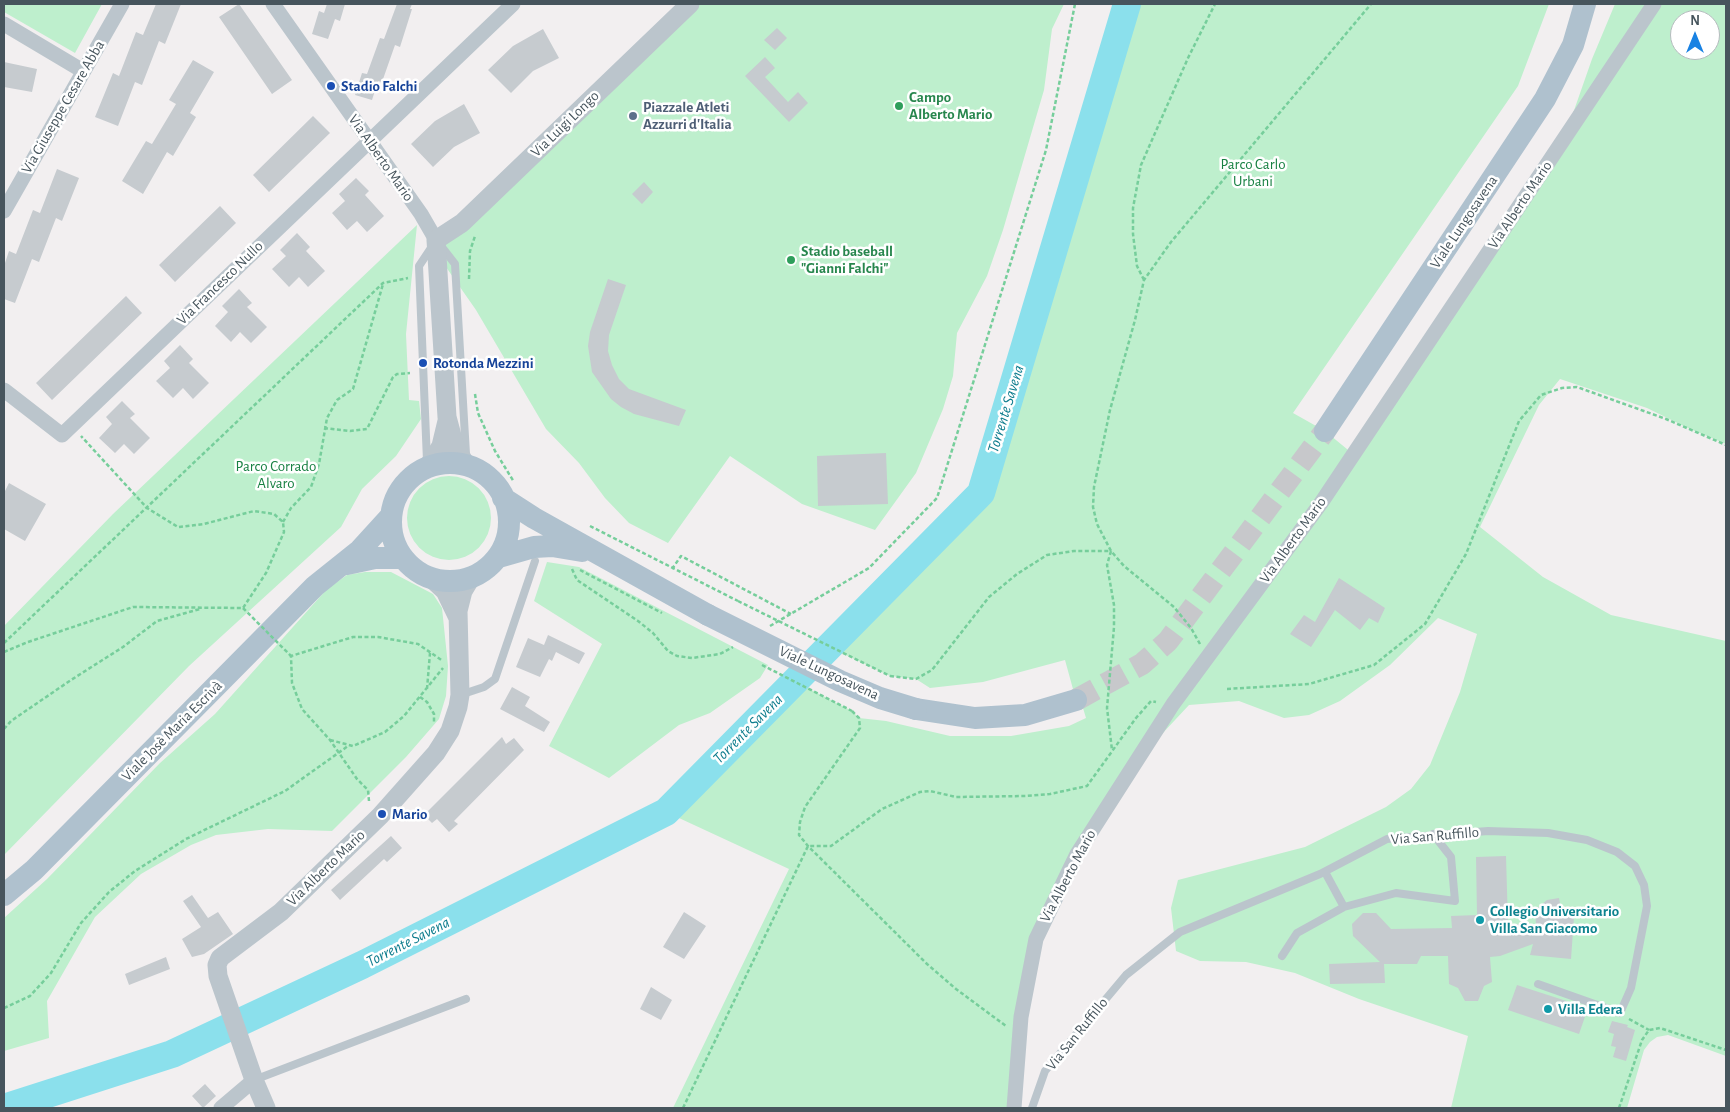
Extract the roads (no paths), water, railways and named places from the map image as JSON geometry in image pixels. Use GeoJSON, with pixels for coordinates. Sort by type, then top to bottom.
{"type":"FeatureCollection","features":[{"type":"Feature","properties":{"kind":"main road","name":"Viale Lungosavena"},"geometry":{"type":"LineString","coordinates":[[1325,431],[1545,99],[1573,44],[1585,4]]}},
{"type":"Feature","properties":{"kind":"main road"},"geometry":{"type":"LineString","coordinates":[[440,464],[467,466],[489,478],[510,493],[509,526],[506,541],[499,556],[483,571],[458,580],[430,578],[416,570],[404,558],[396,546],[392,531],[395,501],[402,487],[413,476],[427,468],[440,464]]}},
{"type":"Feature","properties":{"kind":"main road","name":"Viale Lungosavena"},"geometry":{"type":"LineString","coordinates":[[510,493],[534,518],[600,556],[708,615],[840,681],[880,698],[916,709],[976,718],[1025,715],[1076,700]]}},
{"type":"Feature","properties":{"kind":"main road","name":"Viale Josè Maria Escrivà"},"geometry":{"type":"LineString","coordinates":[[4,896],[34,870],[316,586],[374,537],[392,516]]}},
{"type":"Feature","properties":{"kind":"main road","name":"Viale Lungosavena"},"geometry":{"type":"LineString","coordinates":[[499,556],[524,548],[552,546],[574,548],[600,556]]}},
{"type":"Feature","properties":{"kind":"main road","name":"Viale Josè Maria Escrivà"},"geometry":{"type":"LineString","coordinates":[[339,567],[375,558],[404,558]]}},
{"type":"Feature","properties":{"kind":"street","name":"Via Giuseppe Cesare Abba"},"geometry":{"type":"LineString","coordinates":[[4,210],[122,4]]}},
{"type":"Feature","properties":{"kind":"street","name":"Via Alberto Mario"},"geometry":{"type":"LineString","coordinates":[[273,4],[421,214],[436,240],[447,417],[455,447],[467,466]]}},
{"type":"Feature","properties":{"kind":"street","name":"Via Francesco Nullo"},"geometry":{"type":"LineString","coordinates":[[4,390],[62,435],[368,140],[513,4]]}},
{"type":"Feature","properties":{"kind":"street","name":"Via Luigi Longo"},"geometry":{"type":"LineString","coordinates":[[436,240],[462,223],[690,4]]}},
{"type":"Feature","properties":{"kind":"street","name":"Via Alberto Mario"},"geometry":{"type":"LineString","coordinates":[[1014,1108],[1021,1017],[1036,939],[1058,891],[1100,816],[1173,704],[1320,503],[1654,4]]}},
{"type":"Feature","properties":{"kind":"street"},"geometry":{"type":"LineString","coordinates":[[4,24],[83,71]]}},
{"type":"Feature","properties":{"kind":"street","name":"Via Alberto Mario"},"geometry":{"type":"LineString","coordinates":[[427,468],[441,446],[447,417]]}},
{"type":"Feature","properties":{"kind":"street","name":"Via Alberto Mario"},"geometry":{"type":"LineString","coordinates":[[254,1080],[218,976],[217,965],[220,958],[280,912],[380,816],[436,754],[450,731],[460,695],[458,619],[460,601],[472,576]]}},
{"type":"Feature","properties":{"kind":"street","name":"Via Alberto Mario"},"geometry":{"type":"LineString","coordinates":[[430,578],[445,591],[458,619]]}},
{"type":"Feature","properties":{"kind":"street"},"geometry":{"type":"LineString","coordinates":[[220,1108],[254,1080],[266,1108]]}},
{"type":"Feature","properties":{"kind":"lane","name":"Via Alberto Mario"},"geometry":{"type":"LineString","coordinates":[[436,240],[455,264],[467,466]]}},
{"type":"Feature","properties":{"kind":"lane"},"geometry":{"type":"LineString","coordinates":[[427,468],[419,266],[436,240]]}},
{"type":"Feature","properties":{"kind":"lane"},"geometry":{"type":"LineString","coordinates":[[460,695],[484,687],[495,679],[535,562]]}},
{"type":"Feature","properties":{"kind":"lane","name":"Via San Ruffillo"},"geometry":{"type":"LineString","coordinates":[[1032,1108],[1045,1071],[1126,975],[1180,932],[1325,872],[1387,839],[1488,831],[1548,833],[1587,840],[1617,852],[1634,866],[1644,885],[1647,906],[1631,988],[1620,1013],[1538,984]]}},
{"type":"Feature","properties":{"kind":"lane"},"geometry":{"type":"LineString","coordinates":[[1282,956],[1297,933],[1344,907],[1396,892],[1455,901],[1451,857],[1432,834]]}},
{"type":"Feature","properties":{"kind":"lane"},"geometry":{"type":"LineString","coordinates":[[1325,872],[1344,907]]}},
{"type":"Feature","properties":{"kind":"lane"},"geometry":{"type":"LineString","coordinates":[[254,1080],[466,999]]}},
{"type":"Feature","properties":{"kind":"waterway","name":"Torrente Savena"},"geometry":{"type":"LineString","coordinates":[[4,1108],[172,1054],[362,965],[666,812],[981,493],[1127,4]]}},
{"type":"Feature","properties":{"kind":"tunnel"},"geometry":{"type":"LineString","coordinates":[[1076,700],[1142,664],[1168,641],[1325,431]]}},
{"type":"Feature","properties":{"kind":"place","name":"Stadio Falchi"},"geometry":{"type":"Point","coordinates":[331,86]}},
{"type":"Feature","properties":{"kind":"place","name":"Campo Alberto Mario"},"geometry":{"type":"Point","coordinates":[899,106]}},
{"type":"Feature","properties":{"kind":"place","name":"Piazzale Atleti Azzurri d'Italia"},"geometry":{"type":"Point","coordinates":[633,116]}},
{"type":"Feature","properties":{"kind":"place","name":"Stadio baseball \"Gianni Falchi\""},"geometry":{"type":"Point","coordinates":[791,260]}},
{"type":"Feature","properties":{"kind":"place","name":"Rotonda Mezzini"},"geometry":{"type":"Point","coordinates":[423,363]}},
{"type":"Feature","properties":{"kind":"place","name":"Mario"},"geometry":{"type":"Point","coordinates":[382,814]}},
{"type":"Feature","properties":{"kind":"place","name":"Collegio Universitario Villa San Giacomo"},"geometry":{"type":"Point","coordinates":[1480,920]}},
{"type":"Feature","properties":{"kind":"place","name":"Villa Edera"},"geometry":{"type":"Point","coordinates":[1548,1009]}},
{"type":"Feature","properties":{"kind":"park label","name":"Parco Carlo Urbani"},"geometry":{"type":"Point","coordinates":[1253,172]}},
{"type":"Feature","properties":{"kind":"park label","name":"Parco Corrado Alvaro"},"geometry":{"type":"Point","coordinates":[276,474]}}]}
